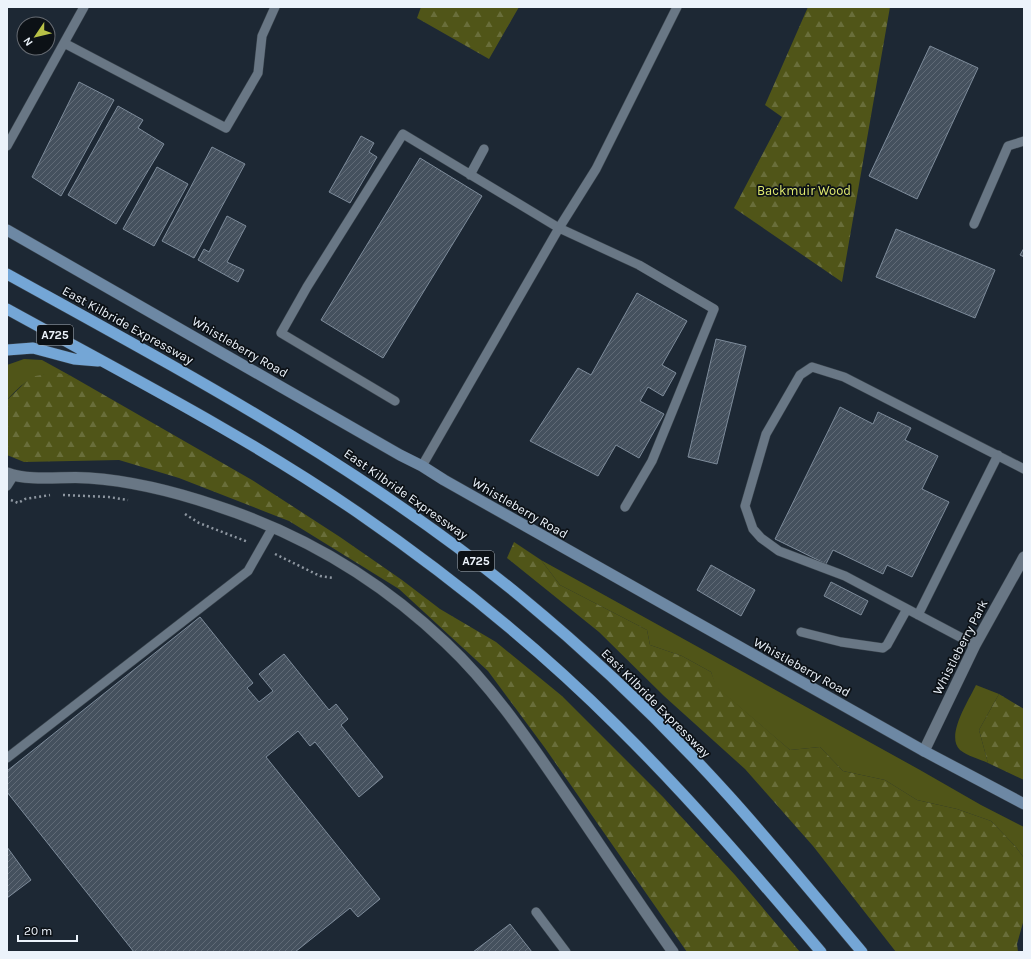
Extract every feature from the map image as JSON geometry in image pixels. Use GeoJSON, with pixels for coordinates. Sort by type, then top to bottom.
{"type":"FeatureCollection","features":[{"type":"Feature","properties":{"kind":"highway","name":"East Kilbride Expressway"},"geometry":{"type":"LineString","coordinates":[[7,274],[253,411],[327,456],[415,516],[522,598],[591,658],[645,709],[765,836],[862,952]]}},
{"type":"Feature","properties":{"kind":"highway","name":"A725"},"geometry":{"type":"LineString","coordinates":[[7,309],[271,457],[357,512],[489,613],[573,684],[666,776],[725,840],[821,952]]}},
{"type":"Feature","properties":{"kind":"highway"},"geometry":{"type":"LineString","coordinates":[[7,350],[33,348],[74,359],[103,362]]}},
{"type":"Feature","properties":{"kind":"main road","name":"Whistleberry Road"},"geometry":{"type":"LineString","coordinates":[[7,230],[668,608],[924,751],[1024,804]]}},
{"type":"Feature","properties":{"kind":"street"},"geometry":{"type":"LineString","coordinates":[[10,474],[90,478],[142,486],[218,506],[273,527],[340,562],[370,581],[424,624],[468,665],[525,736],[673,952]]}},
{"type":"Feature","properties":{"kind":"street","name":"Whistleberry Park"},"geometry":{"type":"LineString","coordinates":[[924,751],[975,645],[1024,557]]}},
{"type":"Feature","properties":{"kind":"lane"},"geometry":{"type":"LineString","coordinates":[[7,146],[84,7]]}},
{"type":"Feature","properties":{"kind":"lane"},"geometry":{"type":"LineString","coordinates":[[64,43],[226,128],[258,73],[262,36],[275,7]]}},
{"type":"Feature","properties":{"kind":"lane"},"geometry":{"type":"LineString","coordinates":[[422,466],[559,228],[596,169],[677,7]]}},
{"type":"Feature","properties":{"kind":"lane"},"geometry":{"type":"LineString","coordinates":[[395,401],[281,333],[403,134],[559,228],[639,265],[714,309],[652,461],[625,507]]}},
{"type":"Feature","properties":{"kind":"lane"},"geometry":{"type":"LineString","coordinates":[[974,224],[1008,146],[1024,141]]}},
{"type":"Feature","properties":{"kind":"lane"},"geometry":{"type":"LineString","coordinates":[[470,175],[484,149]]}},
{"type":"Feature","properties":{"kind":"lane"},"geometry":{"type":"LineString","coordinates":[[975,645],[845,576],[779,551],[761,538],[753,529],[745,506],[766,434],[800,375],[812,367],[844,377],[1024,469]]}},
{"type":"Feature","properties":{"kind":"lane"},"geometry":{"type":"LineString","coordinates":[[918,615],[998,455]]}},
{"type":"Feature","properties":{"kind":"lane"},"geometry":{"type":"LineString","coordinates":[[7,486],[10,474]]}},
{"type":"Feature","properties":{"kind":"lane"},"geometry":{"type":"LineString","coordinates":[[7,758],[248,571],[263,548],[273,527]]}},
{"type":"Feature","properties":{"kind":"lane"},"geometry":{"type":"LineString","coordinates":[[801,632],[841,642],[883,648],[887,645],[907,609]]}},
{"type":"Feature","properties":{"kind":"lane"},"geometry":{"type":"LineString","coordinates":[[536,912],[566,952]]}},
{"type":"Feature","properties":{"kind":"path"},"geometry":{"type":"LineString","coordinates":[[7,498],[18,503],[34,497],[71,495],[131,501]]}},
{"type":"Feature","properties":{"kind":"path"},"geometry":{"type":"LineString","coordinates":[[180,512],[187,514],[199,523],[263,548],[320,576],[338,580]]}},
{"type":"Feature","properties":{"kind":"green space"},"geometry":{"type":"Polygon","coordinates":[[[421,7],[519,7],[489,59],[417,18],[421,7]]]}},
{"type":"Feature","properties":{"kind":"green space","name":"Backmuir Wood"},"geometry":{"type":"Polygon","coordinates":[[[808,7],[890,7],[842,282],[734,208],[782,117],[765,105],[808,7]]]}},
{"type":"Feature","properties":{"kind":"green space"},"geometry":{"type":"Polygon","coordinates":[[[24,359],[42,360],[71,376],[50,374],[35,377],[21,386],[7,400],[7,365],[24,359]]]}},
{"type":"Feature","properties":{"kind":"green space"},"geometry":{"type":"Polygon","coordinates":[[[54,372],[71,376],[252,480],[340,537],[402,580],[440,609],[496,642],[562,696],[663,797],[735,875],[800,952],[687,952],[545,748],[488,671],[399,589],[289,521],[179,478],[119,460],[24,462],[7,455],[7,400],[31,377],[54,372]]]}},
{"type":"Feature","properties":{"kind":"green space"},"geometry":{"type":"Polygon","coordinates":[[[514,542],[541,560],[560,585],[647,630],[650,645],[682,656],[711,672],[717,687],[790,750],[820,747],[843,771],[885,780],[917,800],[957,809],[991,821],[1015,846],[1024,858],[1024,919],[1017,944],[1018,952],[896,952],[813,846],[745,769],[664,696],[599,632],[507,558],[514,542]]]}},
{"type":"Feature","properties":{"kind":"green space"},"geometry":{"type":"Polygon","coordinates":[[[541,560],[981,805],[1024,827],[1024,858],[1015,846],[991,821],[957,809],[917,800],[885,780],[843,771],[820,747],[790,750],[716,687],[711,672],[682,656],[650,645],[647,630],[560,585],[541,560]]]}},
{"type":"Feature","properties":{"kind":"green space"},"geometry":{"type":"Polygon","coordinates":[[[976,685],[999,694],[979,730],[988,763],[963,752],[956,744],[955,736],[960,718],[976,685]]]}},
{"type":"Feature","properties":{"kind":"green space"},"geometry":{"type":"Polygon","coordinates":[[[999,694],[1024,709],[1024,780],[988,763],[979,730],[999,694]]]}},
{"type":"Feature","properties":{"kind":"building"},"geometry":{"type":"Polygon","coordinates":[[[930,46],[978,68],[917,199],[869,176],[930,46]]]}},
{"type":"Feature","properties":{"kind":"building"},"geometry":{"type":"Polygon","coordinates":[[[79,82],[114,100],[61,196],[32,177],[79,82]]]}},
{"type":"Feature","properties":{"kind":"building"},"geometry":{"type":"Polygon","coordinates":[[[118,106],[143,120],[138,128],[164,144],[116,224],[68,195],[118,106]]]}},
{"type":"Feature","properties":{"kind":"building"},"geometry":{"type":"Polygon","coordinates":[[[361,136],[374,143],[369,152],[377,157],[350,203],[329,192],[361,136]]]}},
{"type":"Feature","properties":{"kind":"building"},"geometry":{"type":"Polygon","coordinates":[[[212,147],[245,164],[194,258],[162,241],[212,147]]]}},
{"type":"Feature","properties":{"kind":"building"},"geometry":{"type":"Polygon","coordinates":[[[420,158],[482,196],[383,358],[321,320],[420,158]]]}},
{"type":"Feature","properties":{"kind":"building"},"geometry":{"type":"Polygon","coordinates":[[[157,167],[188,184],[154,246],[123,229],[157,167]]]}},
{"type":"Feature","properties":{"kind":"building"},"geometry":{"type":"Polygon","coordinates":[[[227,216],[246,226],[227,262],[244,270],[238,282],[198,260],[204,249],[209,252],[227,216]]]}},
{"type":"Feature","properties":{"kind":"building"},"geometry":{"type":"Polygon","coordinates":[[[896,229],[995,270],[975,318],[876,277],[896,229]]]}},
{"type":"Feature","properties":{"kind":"building"},"geometry":{"type":"Polygon","coordinates":[[[1024,248],[1024,257],[1020,255],[1024,248]]]}},
{"type":"Feature","properties":{"kind":"building"},"geometry":{"type":"Polygon","coordinates":[[[637,293],[687,321],[662,365],[676,373],[663,396],[648,387],[640,401],[664,414],[639,458],[616,445],[598,476],[530,441],[578,368],[591,375],[637,293]]]}},
{"type":"Feature","properties":{"kind":"building"},"geometry":{"type":"Polygon","coordinates":[[[716,339],[746,346],[717,464],[688,457],[716,339]]]}},
{"type":"Feature","properties":{"kind":"building"},"geometry":{"type":"Polygon","coordinates":[[[840,407],[873,424],[878,412],[911,428],[905,440],[938,456],[922,489],[949,502],[912,577],[887,565],[883,574],[833,550],[826,564],[775,539],[840,407]]]}},
{"type":"Feature","properties":{"kind":"building"},"geometry":{"type":"Polygon","coordinates":[[[711,565],[755,590],[741,616],[697,590],[711,565]]]}},
{"type":"Feature","properties":{"kind":"building"},"geometry":{"type":"Polygon","coordinates":[[[831,582],[868,601],[861,615],[824,596],[831,582]]]}},
{"type":"Feature","properties":{"kind":"building"},"geometry":{"type":"Polygon","coordinates":[[[200,617],[253,683],[247,688],[259,702],[273,691],[259,674],[284,654],[329,710],[336,704],[348,719],[341,725],[383,777],[359,797],[315,742],[310,746],[298,731],[266,757],[380,899],[358,917],[350,908],[295,952],[134,952],[7,792],[7,771],[200,617]]]}},
{"type":"Feature","properties":{"kind":"building"},"geometry":{"type":"Polygon","coordinates":[[[7,847],[31,880],[7,898],[7,847]]]}},
{"type":"Feature","properties":{"kind":"building"},"geometry":{"type":"Polygon","coordinates":[[[510,924],[532,952],[473,952],[510,924]]]}}]}
